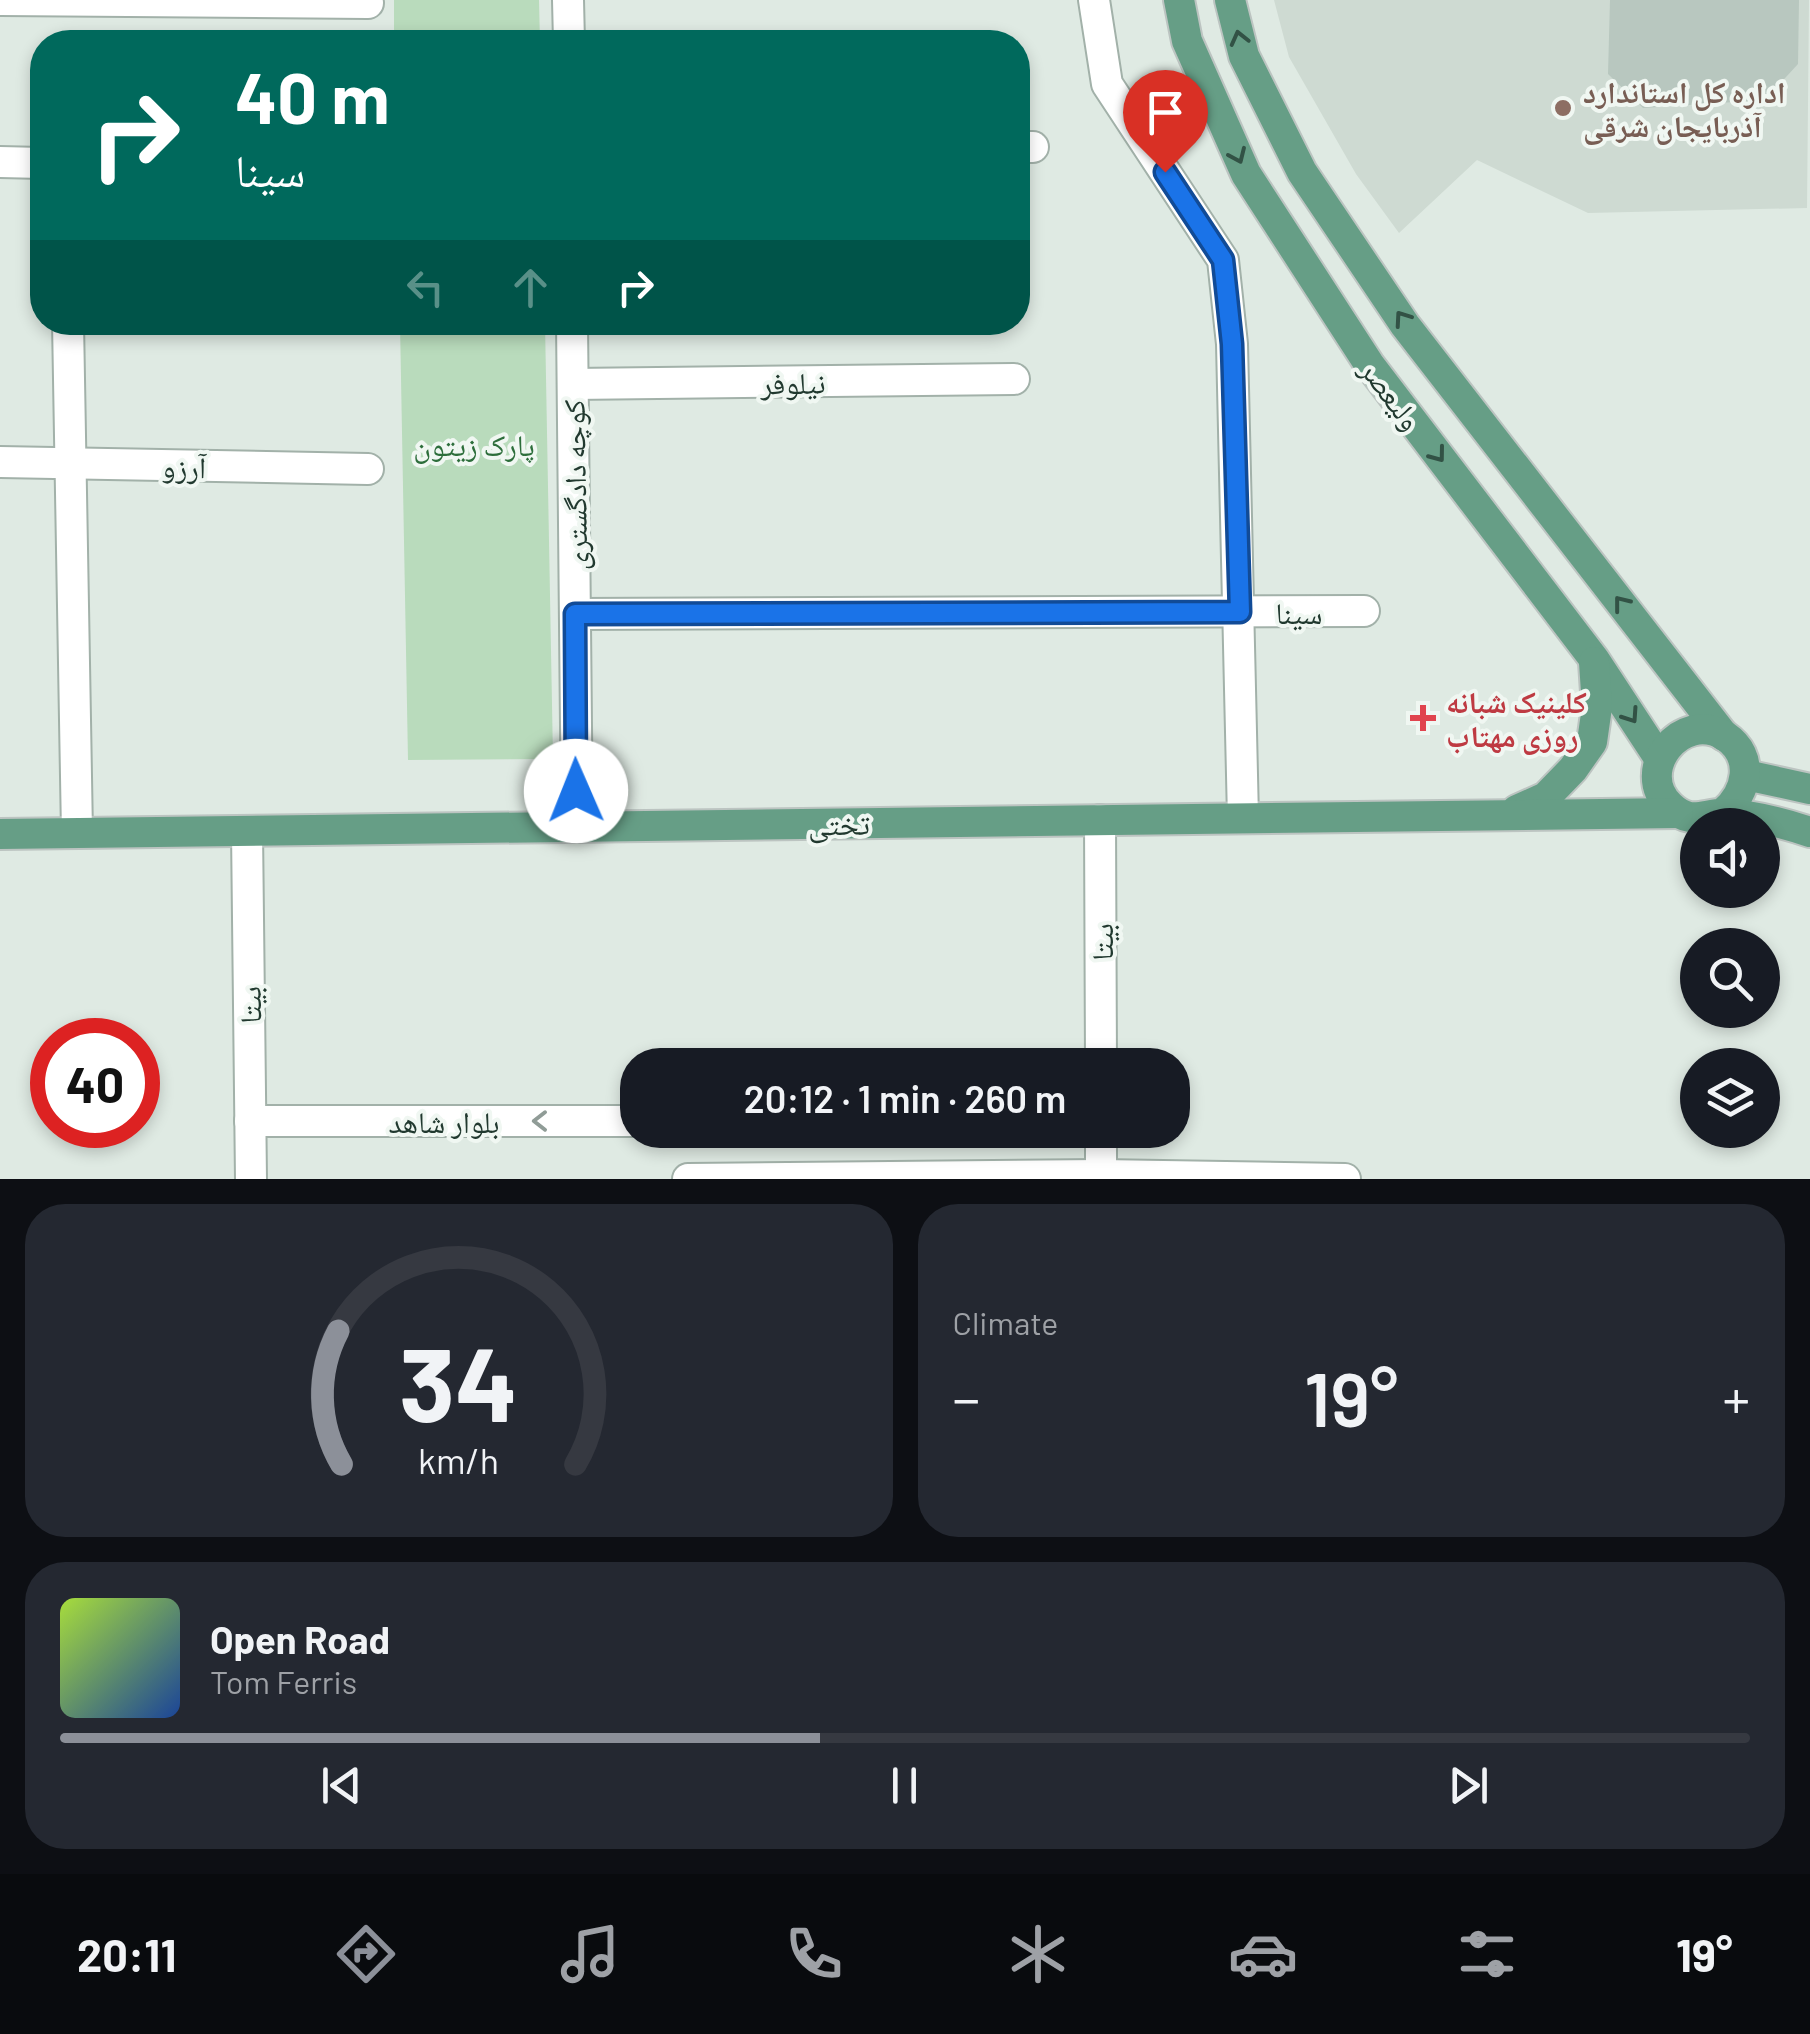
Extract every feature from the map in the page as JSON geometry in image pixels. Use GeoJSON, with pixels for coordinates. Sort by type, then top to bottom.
{"type":"FeatureCollection","features":[{"type":"Feature","properties":{"kind":"main road","name":"ولیعصر"},"geometry":{"type":"LineString","coordinates":[[1179,0],[1187,41],[1246,174],[1369,364],[1594,659],[1660,758]]}},
{"type":"Feature","properties":{"kind":"main road","name":"ولیعصر"},"geometry":{"type":"LineString","coordinates":[[1230,0],[1244,56],[1302,172],[1322,203],[1405,325],[1724,736]]}},
{"type":"Feature","properties":{"kind":"main road"},"geometry":{"type":"LineString","coordinates":[[1505,815],[1546,797],[1592,742],[1597,707],[1594,659]]}},
{"type":"Feature","properties":{"kind":"main road"},"geometry":{"type":"LineString","coordinates":[[1678,813],[1658,789],[1656,773],[1668,745],[1694,730],[1710,730],[1724,736],[1744,760],[1743,790],[1729,808]]}},
{"type":"Feature","properties":{"kind":"main road"},"geometry":{"type":"LineString","coordinates":[[1746,775],[1810,789]]}},
{"type":"Feature","properties":{"kind":"main road","name":"تختى"},"geometry":{"type":"LineString","coordinates":[[0,834],[1678,813]]}},
{"type":"Feature","properties":{"kind":"main road"},"geometry":{"type":"LineString","coordinates":[[1780,825],[1810,832]]}},
{"type":"Feature","properties":{"kind":"street"},"geometry":{"type":"LineString","coordinates":[[0,0],[368,4]]}},
{"type":"Feature","properties":{"kind":"street"},"geometry":{"type":"LineString","coordinates":[[568,0],[569,30]]}},
{"type":"Feature","properties":{"kind":"street"},"geometry":{"type":"LineString","coordinates":[[1094,0],[1106,84],[1223,260],[1232,344],[1243,818]]}},
{"type":"Feature","properties":{"kind":"street"},"geometry":{"type":"LineString","coordinates":[[0,162],[30,163]]}},
{"type":"Feature","properties":{"kind":"street"},"geometry":{"type":"LineString","coordinates":[[68,335],[77,833]]}},
{"type":"Feature","properties":{"kind":"street","name":"کوچه دادگستری"},"geometry":{"type":"LineString","coordinates":[[572,335],[577,827]]}},
{"type":"Feature","properties":{"kind":"street","name":"نیلوفر"},"geometry":{"type":"LineString","coordinates":[[572,384],[1014,379]]}},
{"type":"Feature","properties":{"kind":"street","name":"آرزو"},"geometry":{"type":"LineString","coordinates":[[0,462],[368,469]]}},
{"type":"Feature","properties":{"kind":"street","name":"سینا"},"geometry":{"type":"LineString","coordinates":[[575,614],[1364,611]]}},
{"type":"Feature","properties":{"kind":"street","name":"بیتا"},"geometry":{"type":"LineString","coordinates":[[1100,820],[1101,1048]]}},
{"type":"Feature","properties":{"kind":"street","name":"بیتا"},"geometry":{"type":"LineString","coordinates":[[247,831],[251,1179]]}},
{"type":"Feature","properties":{"kind":"street","name":"بلوار شاهد"},"geometry":{"type":"LineString","coordinates":[[250,1120],[620,1121]]}},
{"type":"Feature","properties":{"kind":"street"},"geometry":{"type":"LineString","coordinates":[[1101,1148],[1101,1177]]}},
{"type":"Feature","properties":{"kind":"street"},"geometry":{"type":"LineString","coordinates":[[688,1179],[1345,1179]]}},
{"type":"Feature","properties":{"kind":"shaded area","name":"اداره کل استاندارد آذربایجان شرقی"},"geometry":{"type":"Polygon","coordinates":[[[1274,0],[1809,0],[1807,208],[1588,213],[1477,160],[1399,233],[1356,174],[1289,57],[1274,0]]]}},
{"type":"Feature","properties":{"kind":"green space"},"geometry":{"type":"Polygon","coordinates":[[[394,0],[539,0],[540,30],[394,30],[394,0]]]}},
{"type":"Feature","properties":{"kind":"green space","name":"پارک زیتون"},"geometry":{"type":"Polygon","coordinates":[[[400,335],[545,335],[553,759],[408,760],[400,335]]]}},
{"type":"Feature","properties":{"kind":"building"},"geometry":{"type":"Polygon","coordinates":[[[1610,0],[1799,0],[1798,64],[1765,100],[1643,108],[1608,74],[1610,0]]]}},
{"type":"Feature","properties":{"kind":"place","name":"اداره کل استاندارد آذربایجان شرقی"},"geometry":{"type":"Point","coordinates":[1563,108]}},
{"type":"Feature","properties":{"kind":"place","name":"کلینیک شبانه روزی مهتاب"},"geometry":{"type":"Point","coordinates":[1423,718]}},
{"type":"Feature","properties":{"kind":"route"},"geometry":{"type":"LineString","coordinates":[[576,791],[575,614],[1240,612],[1232,344],[1223,260],[1165,172]]}}]}
